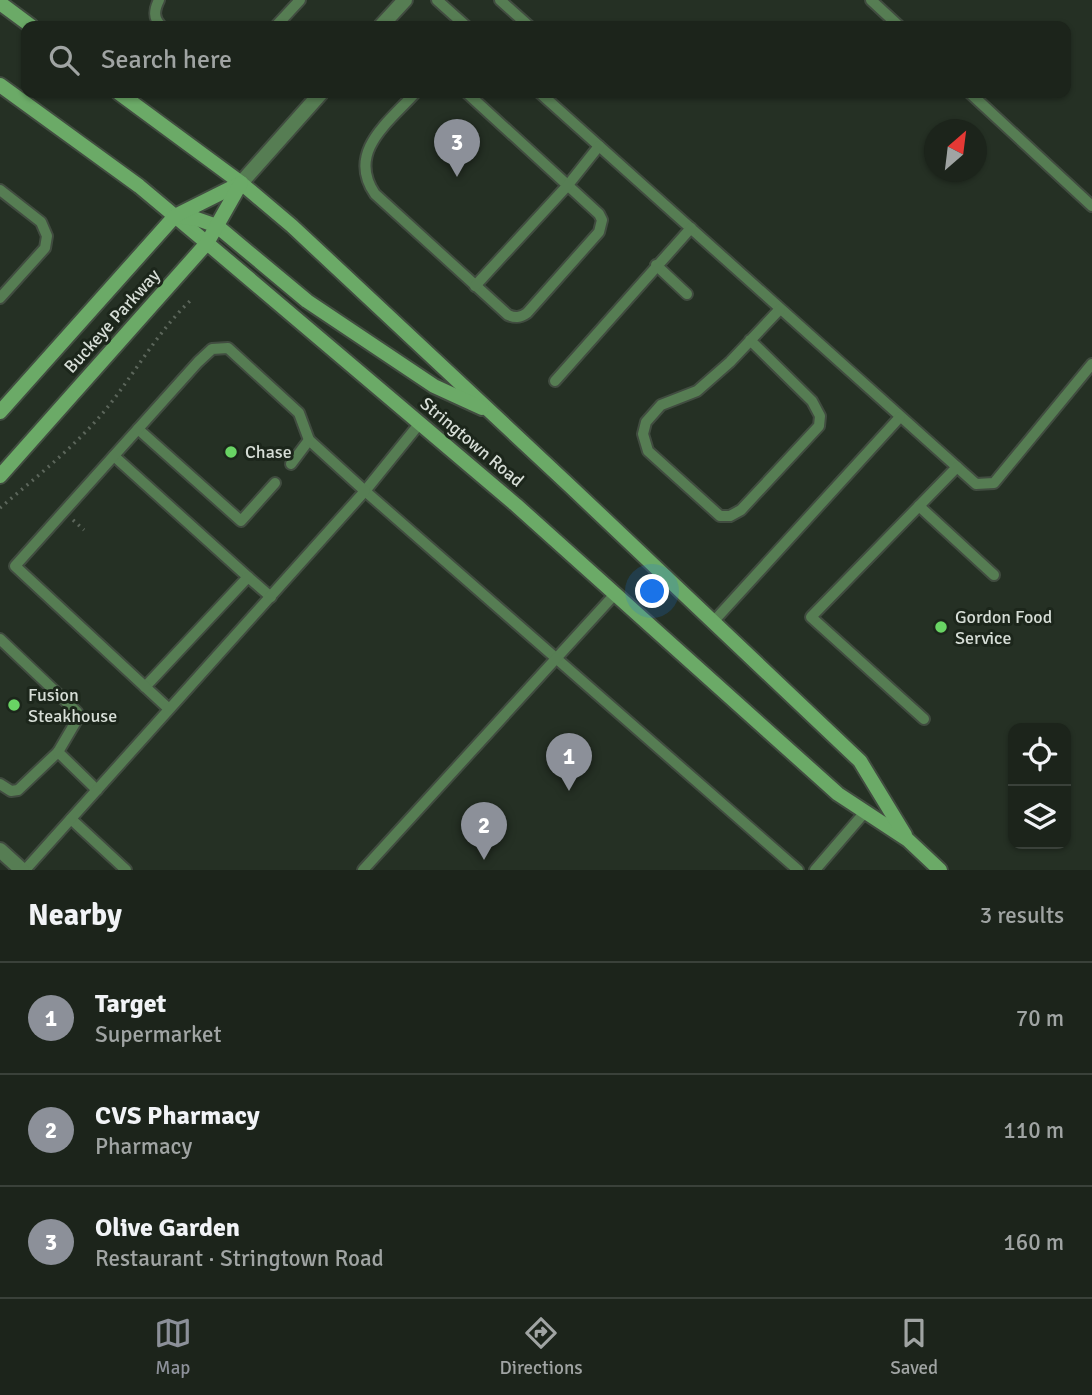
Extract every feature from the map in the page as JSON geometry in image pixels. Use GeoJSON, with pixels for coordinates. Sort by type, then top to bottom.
{"type":"FeatureCollection","features":[{"type":"Feature","properties":{"kind":"main road"},"geometry":{"type":"LineString","coordinates":[[0,3],[24,21]]}},
{"type":"Feature","properties":{"kind":"main road","name":"Stringtown Road"},"geometry":{"type":"LineString","coordinates":[[0,85],[139,186],[175,216],[516,505],[838,794],[908,839],[940,870]]}},
{"type":"Feature","properties":{"kind":"main road","name":"Stringtown Road"},"geometry":{"type":"LineString","coordinates":[[126,98],[241,183],[292,226],[495,415],[860,761],[908,839]]}},
{"type":"Feature","properties":{"kind":"main road","name":"Buckeye Parkway"},"geometry":{"type":"LineString","coordinates":[[0,412],[175,216],[241,183]]}},
{"type":"Feature","properties":{"kind":"main road","name":"Buckeye Parkway"},"geometry":{"type":"LineString","coordinates":[[0,476],[207,243],[241,183]]}},
{"type":"Feature","properties":{"kind":"main road"},"geometry":{"type":"LineString","coordinates":[[175,216],[197,219],[217,226],[307,302],[435,386],[495,415]]}},
{"type":"Feature","properties":{"kind":"street"},"geometry":{"type":"LineString","coordinates":[[386,21],[405,0]]}},
{"type":"Feature","properties":{"kind":"street","name":"Buckeye Parkway"},"geometry":{"type":"LineString","coordinates":[[241,183],[317,98]]}},
{"type":"Feature","properties":{"kind":"street"},"geometry":{"type":"LineString","coordinates":[[0,850],[24,870]]}},
{"type":"Feature","properties":{"kind":"lane"},"geometry":{"type":"LineString","coordinates":[[156,21],[155,11],[159,0]]}},
{"type":"Feature","properties":{"kind":"lane"},"geometry":{"type":"LineString","coordinates":[[280,21],[299,0]]}},
{"type":"Feature","properties":{"kind":"lane"},"geometry":{"type":"LineString","coordinates":[[437,0],[460,21]]}},
{"type":"Feature","properties":{"kind":"lane"},"geometry":{"type":"LineString","coordinates":[[499,0],[523,21]]}},
{"type":"Feature","properties":{"kind":"lane"},"geometry":{"type":"LineString","coordinates":[[871,0],[894,21]]}},
{"type":"Feature","properties":{"kind":"lane"},"geometry":{"type":"LineString","coordinates":[[411,98],[372,141],[367,151],[365,163],[369,185],[375,194],[475,286],[514,318],[527,313],[602,226],[599,214],[477,98]]}},
{"type":"Feature","properties":{"kind":"lane"},"geometry":{"type":"LineString","coordinates":[[546,98],[976,484],[994,483],[1092,364]]}},
{"type":"Feature","properties":{"kind":"lane"},"geometry":{"type":"LineString","coordinates":[[975,98],[1092,206]]}},
{"type":"Feature","properties":{"kind":"lane"},"geometry":{"type":"LineString","coordinates":[[475,286],[568,185],[599,146]]}},
{"type":"Feature","properties":{"kind":"lane"},"geometry":{"type":"LineString","coordinates":[[0,190],[41,222],[47,236],[45,248],[0,298]]}},
{"type":"Feature","properties":{"kind":"lane"},"geometry":{"type":"LineString","coordinates":[[555,381],[691,228]]}},
{"type":"Feature","properties":{"kind":"lane"},"geometry":{"type":"LineString","coordinates":[[656,265],[687,294]]}},
{"type":"Feature","properties":{"kind":"lane"},"geometry":{"type":"LineString","coordinates":[[750,340],[812,401],[820,416],[819,426],[741,510],[730,516],[720,516],[648,451],[643,434],[646,422],[661,405],[697,391],[780,309]]}},
{"type":"Feature","properties":{"kind":"lane"},"geometry":{"type":"LineString","coordinates":[[170,709],[15,566],[212,349],[228,348],[299,413],[309,440],[797,870]]}},
{"type":"Feature","properties":{"kind":"lane"},"geometry":{"type":"LineString","coordinates":[[713,622],[900,417]]}},
{"type":"Feature","properties":{"kind":"lane"},"geometry":{"type":"LineString","coordinates":[[24,870],[365,491],[420,423]]}},
{"type":"Feature","properties":{"kind":"lane"},"geometry":{"type":"LineString","coordinates":[[138,429],[241,522],[275,483]]}},
{"type":"Feature","properties":{"kind":"lane"},"geometry":{"type":"LineString","coordinates":[[291,464],[309,440]]}},
{"type":"Feature","properties":{"kind":"lane"},"geometry":{"type":"LineString","coordinates":[[114,456],[271,597]]}},
{"type":"Feature","properties":{"kind":"lane"},"geometry":{"type":"LineString","coordinates":[[924,719],[811,617],[957,467]]}},
{"type":"Feature","properties":{"kind":"lane"},"geometry":{"type":"LineString","coordinates":[[919,506],[994,575]]}},
{"type":"Feature","properties":{"kind":"lane"},"geometry":{"type":"LineString","coordinates":[[145,687],[248,577]]}},
{"type":"Feature","properties":{"kind":"lane"},"geometry":{"type":"LineString","coordinates":[[363,870],[615,594]]}},
{"type":"Feature","properties":{"kind":"lane"},"geometry":{"type":"LineString","coordinates":[[0,639],[77,712],[77,724],[58,752],[18,790],[10,791],[0,784]]}},
{"type":"Feature","properties":{"kind":"lane"},"geometry":{"type":"LineString","coordinates":[[58,752],[97,790]]}},
{"type":"Feature","properties":{"kind":"lane"},"geometry":{"type":"LineString","coordinates":[[814,870],[864,812]]}},
{"type":"Feature","properties":{"kind":"lane"},"geometry":{"type":"LineString","coordinates":[[71,819],[126,870]]}},
{"type":"Feature","properties":{"kind":"path"},"geometry":{"type":"LineString","coordinates":[[0,508],[72,446],[102,413],[163,332],[191,300]]}},
{"type":"Feature","properties":{"kind":"path"},"geometry":{"type":"LineString","coordinates":[[71,519],[84,530]]}},
{"type":"Feature","properties":{"kind":"place","name":"Olive Garden"},"geometry":{"type":"Point","coordinates":[457,177]}},
{"type":"Feature","properties":{"kind":"place","name":"Chase"},"geometry":{"type":"Point","coordinates":[231,452]}},
{"type":"Feature","properties":{"kind":"place","name":"Gordon Food Service"},"geometry":{"type":"Point","coordinates":[941,627]}},
{"type":"Feature","properties":{"kind":"place","name":"Fusion Steakhouse"},"geometry":{"type":"Point","coordinates":[14,705]}},
{"type":"Feature","properties":{"kind":"place","name":"Target"},"geometry":{"type":"Point","coordinates":[569,791]}},
{"type":"Feature","properties":{"kind":"place","name":"CVS Pharmacy"},"geometry":{"type":"Point","coordinates":[484,860]}}]}
